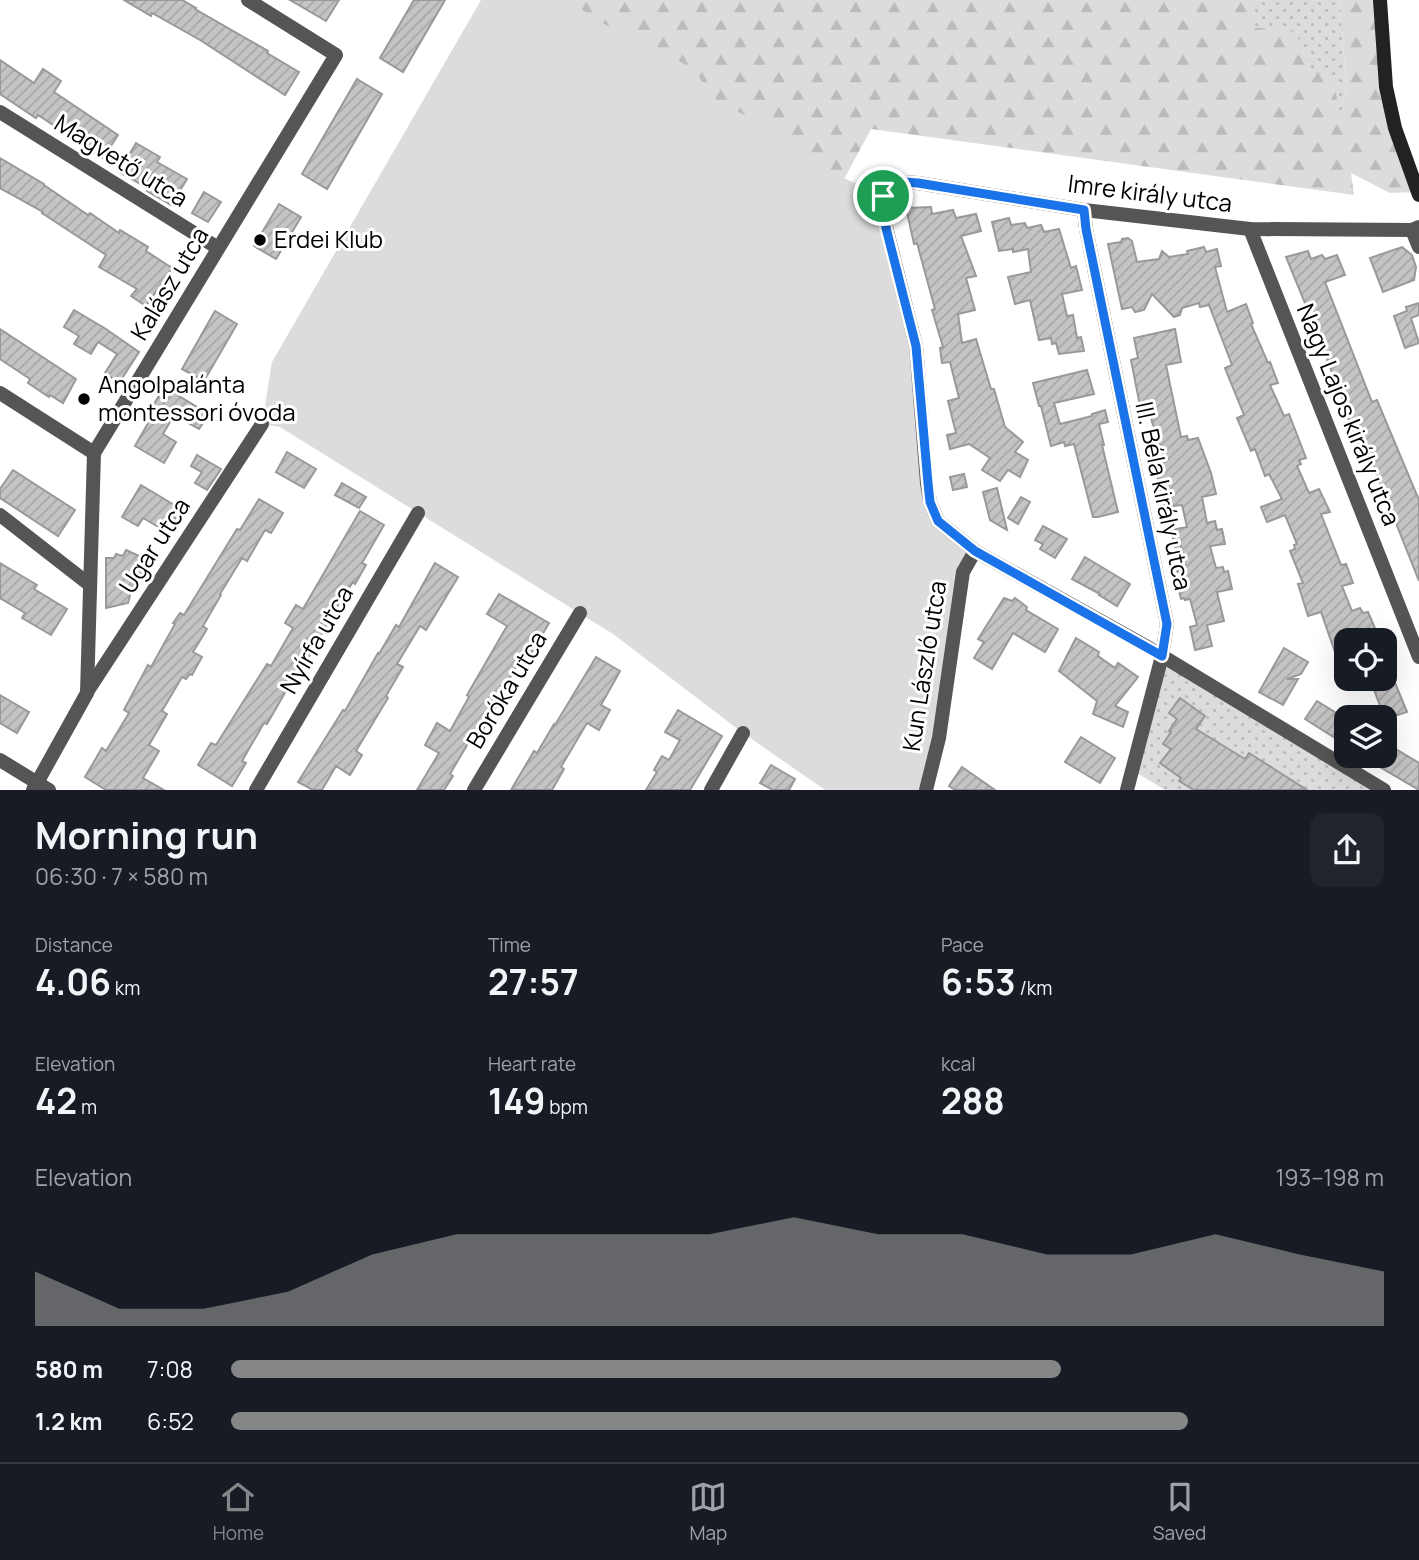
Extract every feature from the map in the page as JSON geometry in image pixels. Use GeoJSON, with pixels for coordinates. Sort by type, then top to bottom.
{"type":"FeatureCollection","features":[{"type":"Feature","properties":{"kind":"main road"},"geometry":{"type":"LineString","coordinates":[[1380,0],[1386,87],[1395,128],[1419,195]]}},
{"type":"Feature","properties":{"kind":"street","name":"Kalász utca"},"geometry":{"type":"LineString","coordinates":[[40,788],[87,693],[94,453],[336,55],[248,0]]}},
{"type":"Feature","properties":{"kind":"street","name":"Magvető utca"},"geometry":{"type":"LineString","coordinates":[[0,112],[218,248]]}},
{"type":"Feature","properties":{"kind":"street","name":"Imre király utca"},"geometry":{"type":"LineString","coordinates":[[975,551],[938,521],[930,502],[916,346],[888,240],[883,196],[889,187],[904,182],[918,183],[1084,210],[1250,229],[1416,228]]}},
{"type":"Feature","properties":{"kind":"street","name":"III. Béla király utca"},"geometry":{"type":"LineString","coordinates":[[1084,210],[1167,624],[1162,656],[1127,790]]}},
{"type":"Feature","properties":{"kind":"street"},"geometry":{"type":"LineString","coordinates":[[1416,228],[1419,247]]}},
{"type":"Feature","properties":{"kind":"street","name":"Nagy Lajos király utca"},"geometry":{"type":"LineString","coordinates":[[1250,229],[1419,657]]}},
{"type":"Feature","properties":{"kind":"street"},"geometry":{"type":"LineString","coordinates":[[0,393],[94,453]]}},
{"type":"Feature","properties":{"kind":"street","name":"Ugar utca"},"geometry":{"type":"LineString","coordinates":[[87,693],[262,424]]}},
{"type":"Feature","properties":{"kind":"street","name":"Nyírfa utca"},"geometry":{"type":"LineString","coordinates":[[256,790],[418,513]]}},
{"type":"Feature","properties":{"kind":"street"},"geometry":{"type":"LineString","coordinates":[[0,516],[90,585]]}},
{"type":"Feature","properties":{"kind":"street"},"geometry":{"type":"LineString","coordinates":[[975,551],[1162,656],[1380,789]]}},
{"type":"Feature","properties":{"kind":"street","name":"Kun László utca"},"geometry":{"type":"LineString","coordinates":[[926,790],[939,738],[963,572],[975,551]]}},
{"type":"Feature","properties":{"kind":"street","name":"Boróka utca"},"geometry":{"type":"LineString","coordinates":[[474,790],[580,613]]}},
{"type":"Feature","properties":{"kind":"street"},"geometry":{"type":"LineString","coordinates":[[711,790],[743,733]]}},
{"type":"Feature","properties":{"kind":"street"},"geometry":{"type":"LineString","coordinates":[[0,760],[40,788]]}},
{"type":"Feature","properties":{"kind":"green space"},"geometry":{"type":"Polygon","coordinates":[[[481,0],[1251,0],[1251,27],[1296,32],[1310,70],[1333,76],[1341,122],[1346,85],[1340,0],[1376,0],[1383,92],[1415,192],[1390,193],[1351,173],[1354,195],[871,129],[834,198],[481,0]]]}},
{"type":"Feature","properties":{"kind":"green space"},"geometry":{"type":"Polygon","coordinates":[[[481,0],[568,0],[600,22],[695,70],[711,97],[782,134],[831,172],[883,196],[916,346],[930,502],[975,551],[963,572],[926,790],[825,790],[743,733],[613,634],[280,427],[262,424],[272,362],[481,0]]]}},
{"type":"Feature","properties":{"kind":"green space"},"geometry":{"type":"Polygon","coordinates":[[[1251,0],[1340,0],[1346,85],[1341,125],[1310,70],[1296,33],[1251,27],[1251,0]]]}},
{"type":"Feature","properties":{"kind":"green space"},"geometry":{"type":"Polygon","coordinates":[[[1163,656],[1334,763],[1334,768],[1342,768],[1377,790],[1165,790],[1132,770],[1163,656]]]}},
{"type":"Feature","properties":{"kind":"building"},"geometry":{"type":"Polygon","coordinates":[[[124,0],[182,0],[299,72],[285,95],[200,40],[124,0]]]}},
{"type":"Feature","properties":{"kind":"building"},"geometry":{"type":"Polygon","coordinates":[[[290,0],[339,0],[326,21],[290,0]]]}},
{"type":"Feature","properties":{"kind":"building"},"geometry":{"type":"Polygon","coordinates":[[[414,0],[445,0],[403,72],[380,58],[414,0]]]}},
{"type":"Feature","properties":{"kind":"building"},"geometry":{"type":"Polygon","coordinates":[[[0,60],[34,83],[43,69],[61,81],[54,92],[118,135],[103,158],[38,115],[36,118],[0,94],[0,60]]]}},
{"type":"Feature","properties":{"kind":"building"},"geometry":{"type":"Polygon","coordinates":[[[357,79],[382,94],[327,189],[302,174],[357,79]]]}},
{"type":"Feature","properties":{"kind":"building"},"geometry":{"type":"Polygon","coordinates":[[[136,143],[160,157],[157,162],[187,179],[171,205],[119,172],[136,143]]]}},
{"type":"Feature","properties":{"kind":"building"},"geometry":{"type":"Polygon","coordinates":[[[0,158],[88,215],[90,213],[119,233],[120,230],[148,247],[146,251],[172,268],[146,306],[131,296],[137,289],[99,267],[106,255],[43,212],[0,188],[0,158]]]}},
{"type":"Feature","properties":{"kind":"building"},"geometry":{"type":"Polygon","coordinates":[[[204,192],[221,202],[208,222],[192,213],[204,192]]]}},
{"type":"Feature","properties":{"kind":"building"},"geometry":{"type":"Polygon","coordinates":[[[279,204],[301,217],[276,259],[254,246],[279,204]]]}},
{"type":"Feature","properties":{"kind":"building"},"geometry":{"type":"Polygon","coordinates":[[[931,207],[932,214],[953,210],[956,218],[976,214],[981,231],[961,236],[976,276],[966,278],[975,310],[958,314],[962,343],[976,339],[1005,427],[1023,442],[1015,452],[1028,460],[1020,477],[1008,470],[1000,481],[982,470],[990,458],[969,444],[950,449],[947,435],[956,433],[948,401],[959,398],[950,362],[942,363],[940,348],[943,347],[932,310],[935,309],[917,243],[914,244],[906,208],[931,207]]]}},
{"type":"Feature","properties":{"kind":"building"},"geometry":{"type":"Polygon","coordinates":[[[1009,218],[1011,225],[1025,223],[1027,228],[1041,225],[1044,232],[1059,229],[1071,268],[1076,266],[1082,290],[1062,294],[1067,316],[1073,315],[1077,338],[1081,337],[1084,351],[1059,354],[1056,343],[1052,344],[1051,338],[1039,340],[1030,300],[1015,304],[1008,277],[1031,272],[1028,249],[999,251],[992,222],[1009,218]]]}},
{"type":"Feature","properties":{"kind":"building"},"geometry":{"type":"Polygon","coordinates":[[[1128,238],[1132,241],[1137,262],[1159,259],[1162,251],[1169,257],[1188,254],[1187,251],[1204,247],[1206,252],[1217,249],[1221,266],[1215,267],[1227,312],[1246,304],[1253,323],[1251,324],[1278,383],[1270,385],[1284,416],[1289,414],[1306,458],[1299,460],[1301,464],[1297,466],[1309,493],[1319,489],[1330,512],[1321,514],[1341,565],[1346,564],[1353,583],[1342,586],[1352,611],[1360,608],[1363,613],[1368,612],[1375,628],[1334,628],[1334,649],[1321,612],[1308,616],[1298,584],[1303,583],[1290,551],[1295,549],[1294,545],[1297,544],[1285,515],[1267,522],[1261,507],[1282,499],[1269,474],[1265,476],[1255,449],[1251,451],[1237,418],[1244,415],[1225,368],[1232,365],[1209,305],[1200,307],[1199,303],[1182,308],[1180,315],[1174,317],[1152,294],[1144,310],[1135,312],[1132,307],[1122,309],[1108,244],[1121,242],[1122,239],[1128,238]]]}},
{"type":"Feature","properties":{"kind":"building"},"geometry":{"type":"Polygon","coordinates":[[[1402,247],[1412,255],[1416,267],[1414,280],[1383,292],[1370,258],[1402,247]]]}},
{"type":"Feature","properties":{"kind":"building"},"geometry":{"type":"Polygon","coordinates":[[[1308,251],[1311,259],[1322,255],[1325,259],[1337,255],[1345,275],[1325,282],[1372,402],[1377,400],[1419,500],[1419,581],[1368,453],[1363,454],[1346,413],[1348,412],[1328,359],[1286,257],[1308,251]]]}},
{"type":"Feature","properties":{"kind":"building"},"geometry":{"type":"Polygon","coordinates":[[[1419,303],[1419,315],[1411,318],[1419,343],[1405,348],[1394,316],[1407,311],[1406,307],[1419,303]]]}},
{"type":"Feature","properties":{"kind":"building"},"geometry":{"type":"Polygon","coordinates":[[[74,310],[139,352],[119,383],[105,373],[117,354],[98,342],[91,354],[74,344],[79,336],[64,327],[74,310]]]}},
{"type":"Feature","properties":{"kind":"building"},"geometry":{"type":"Polygon","coordinates":[[[215,311],[237,324],[204,381],[182,369],[215,311]]]}},
{"type":"Feature","properties":{"kind":"building"},"geometry":{"type":"Polygon","coordinates":[[[0,329],[76,379],[63,403],[28,383],[30,379],[0,359],[0,329]]]}},
{"type":"Feature","properties":{"kind":"building"},"geometry":{"type":"Polygon","coordinates":[[[1175,329],[1181,362],[1166,365],[1181,437],[1187,436],[1188,440],[1198,438],[1211,473],[1216,494],[1202,497],[1207,523],[1215,521],[1217,530],[1222,529],[1225,544],[1210,546],[1216,568],[1223,567],[1224,572],[1228,571],[1232,589],[1217,592],[1224,621],[1207,625],[1212,646],[1195,650],[1190,627],[1197,625],[1190,599],[1181,599],[1176,579],[1179,578],[1177,570],[1186,567],[1181,546],[1175,547],[1171,530],[1187,527],[1182,505],[1162,505],[1157,486],[1160,485],[1149,449],[1161,447],[1149,406],[1140,406],[1131,360],[1138,358],[1134,338],[1175,329]]]}},
{"type":"Feature","properties":{"kind":"building"},"geometry":{"type":"Polygon","coordinates":[[[1087,370],[1094,394],[1054,403],[1060,424],[1105,410],[1108,422],[1099,424],[1118,512],[1098,517],[1093,517],[1074,444],[1065,446],[1064,442],[1051,446],[1033,383],[1087,370]]]}},
{"type":"Feature","properties":{"kind":"building"},"geometry":{"type":"Polygon","coordinates":[[[164,387],[209,414],[199,429],[174,415],[163,434],[176,442],[164,463],[135,446],[151,418],[147,416],[164,387]]]}},
{"type":"Feature","properties":{"kind":"building"},"geometry":{"type":"Polygon","coordinates":[[[287,452],[316,469],[304,488],[276,472],[287,452]]]}},
{"type":"Feature","properties":{"kind":"building"},"geometry":{"type":"Polygon","coordinates":[[[197,455],[221,469],[207,490],[195,483],[202,472],[191,466],[197,455]]]}},
{"type":"Feature","properties":{"kind":"building"},"geometry":{"type":"Polygon","coordinates":[[[13,470],[75,510],[58,536],[0,498],[0,489],[13,470]]]}},
{"type":"Feature","properties":{"kind":"building"},"geometry":{"type":"Polygon","coordinates":[[[964,474],[967,487],[953,490],[950,477],[964,474]]]}},
{"type":"Feature","properties":{"kind":"building"},"geometry":{"type":"Polygon","coordinates":[[[342,483],[366,497],[359,508],[335,495],[342,483]]]}},
{"type":"Feature","properties":{"kind":"building"},"geometry":{"type":"Polygon","coordinates":[[[141,485],[181,509],[167,532],[143,518],[138,526],[122,517],[141,485]]]}},
{"type":"Feature","properties":{"kind":"building"},"geometry":{"type":"Polygon","coordinates":[[[997,488],[1007,530],[990,520],[983,492],[997,488]]]}},
{"type":"Feature","properties":{"kind":"building"},"geometry":{"type":"Polygon","coordinates":[[[1021,497],[1030,502],[1018,524],[1008,518],[1021,497]]]}},
{"type":"Feature","properties":{"kind":"building"},"geometry":{"type":"Polygon","coordinates":[[[259,499],[283,513],[271,533],[265,530],[247,561],[242,558],[220,594],[203,626],[207,629],[193,652],[202,657],[192,675],[186,679],[182,677],[162,711],[167,714],[149,745],[159,751],[143,778],[164,790],[106,790],[85,777],[102,748],[106,751],[129,713],[124,710],[148,665],[151,667],[175,624],[173,623],[180,613],[184,615],[237,529],[240,530],[259,499]]]}},
{"type":"Feature","properties":{"kind":"building"},"geometry":{"type":"Polygon","coordinates":[[[360,511],[384,525],[362,563],[366,565],[335,610],[267,724],[264,723],[242,761],[246,763],[232,786],[198,765],[211,743],[216,745],[267,664],[271,666],[293,628],[285,623],[296,605],[303,609],[360,511]]]}},
{"type":"Feature","properties":{"kind":"building"},"geometry":{"type":"Polygon","coordinates":[[[1043,526],[1067,539],[1055,558],[1040,549],[1043,544],[1035,540],[1043,526]]]}},
{"type":"Feature","properties":{"kind":"building"},"geometry":{"type":"Polygon","coordinates":[[[126,550],[150,561],[142,575],[139,574],[128,603],[106,608],[106,558],[114,558],[116,554],[123,556],[126,550]]]}},
{"type":"Feature","properties":{"kind":"building"},"geometry":{"type":"Polygon","coordinates":[[[1085,557],[1130,584],[1117,606],[1072,579],[1085,557]]]}},
{"type":"Feature","properties":{"kind":"building"},"geometry":{"type":"Polygon","coordinates":[[[0,563],[37,585],[34,589],[67,609],[51,635],[22,618],[25,613],[0,598],[0,563]]]}},
{"type":"Feature","properties":{"kind":"building"},"geometry":{"type":"Polygon","coordinates":[[[435,563],[458,577],[426,630],[420,626],[397,664],[403,667],[356,751],[362,755],[350,775],[336,766],[322,790],[313,790],[298,782],[343,710],[345,711],[396,625],[399,627],[435,563]]]}},
{"type":"Feature","properties":{"kind":"building"},"geometry":{"type":"Polygon","coordinates":[[[499,594],[549,623],[531,654],[525,651],[478,738],[473,735],[450,774],[453,776],[444,790],[417,790],[439,753],[425,745],[437,723],[450,731],[469,697],[467,695],[507,626],[487,614],[499,594]]]}},
{"type":"Feature","properties":{"kind":"building"},"geometry":{"type":"Polygon","coordinates":[[[1004,598],[1012,601],[1015,598],[1027,607],[1026,610],[1058,629],[1045,652],[1013,633],[992,669],[974,658],[984,642],[978,639],[1004,598]]]}},
{"type":"Feature","properties":{"kind":"building"},"geometry":{"type":"Polygon","coordinates":[[[1076,638],[1099,652],[1098,656],[1115,668],[1118,663],[1138,677],[1115,706],[1128,712],[1123,727],[1093,714],[1097,701],[1059,671],[1076,638]]]}},
{"type":"Feature","properties":{"kind":"building"},"geometry":{"type":"Polygon","coordinates":[[[1284,648],[1308,662],[1301,674],[1287,679],[1298,679],[1283,705],[1259,692],[1284,648]]]}},
{"type":"Feature","properties":{"kind":"building"},"geometry":{"type":"Polygon","coordinates":[[[596,657],[620,671],[601,705],[610,710],[599,730],[587,723],[561,767],[564,769],[552,790],[511,790],[534,751],[537,753],[555,725],[596,657]]]}},
{"type":"Feature","properties":{"kind":"building"},"geometry":{"type":"Polygon","coordinates":[[[1397,688],[1407,712],[1397,715],[1397,705],[1380,705],[1374,691],[1397,691],[1397,688]]]}},
{"type":"Feature","properties":{"kind":"building"},"geometry":{"type":"Polygon","coordinates":[[[0,695],[29,712],[17,733],[0,723],[0,695]]]}},
{"type":"Feature","properties":{"kind":"building"},"geometry":{"type":"Polygon","coordinates":[[[1180,698],[1205,716],[1196,729],[1245,759],[1249,753],[1307,790],[1194,790],[1179,781],[1181,778],[1160,763],[1171,749],[1163,744],[1177,719],[1169,713],[1180,698]]]}},
{"type":"Feature","properties":{"kind":"building"},"geometry":{"type":"Polygon","coordinates":[[[1317,701],[1334,712],[1334,737],[1305,719],[1317,701]]]}},
{"type":"Feature","properties":{"kind":"building"},"geometry":{"type":"Polygon","coordinates":[[[678,710],[722,736],[690,790],[646,790],[657,772],[654,770],[662,756],[669,760],[680,740],[665,732],[678,710]]]}},
{"type":"Feature","properties":{"kind":"building"},"geometry":{"type":"Polygon","coordinates":[[[1081,737],[1115,758],[1100,783],[1065,762],[1081,737]]]}},
{"type":"Feature","properties":{"kind":"building"},"geometry":{"type":"Polygon","coordinates":[[[1397,750],[1419,763],[1419,790],[1381,768],[1397,768],[1397,750]]]}},
{"type":"Feature","properties":{"kind":"building"},"geometry":{"type":"Polygon","coordinates":[[[771,765],[795,779],[789,790],[773,790],[760,783],[771,765]]]}},
{"type":"Feature","properties":{"kind":"building"},"geometry":{"type":"Polygon","coordinates":[[[962,767],[995,790],[955,790],[949,786],[962,767]]]}},
{"type":"Feature","properties":{"kind":"place","name":"Erdei Klub"},"geometry":{"type":"Point","coordinates":[260,240]}},
{"type":"Feature","properties":{"kind":"place","name":"Angolpalánta montessori óvoda"},"geometry":{"type":"Point","coordinates":[84,399]}},
{"type":"Feature","properties":{"kind":"route"},"geometry":{"type":"LineString","coordinates":[[904,182],[1084,210],[1118,392],[1167,624],[1162,656],[975,551],[938,521],[930,502],[916,346],[888,240],[883,196],[889,187],[904,182]]}}]}
